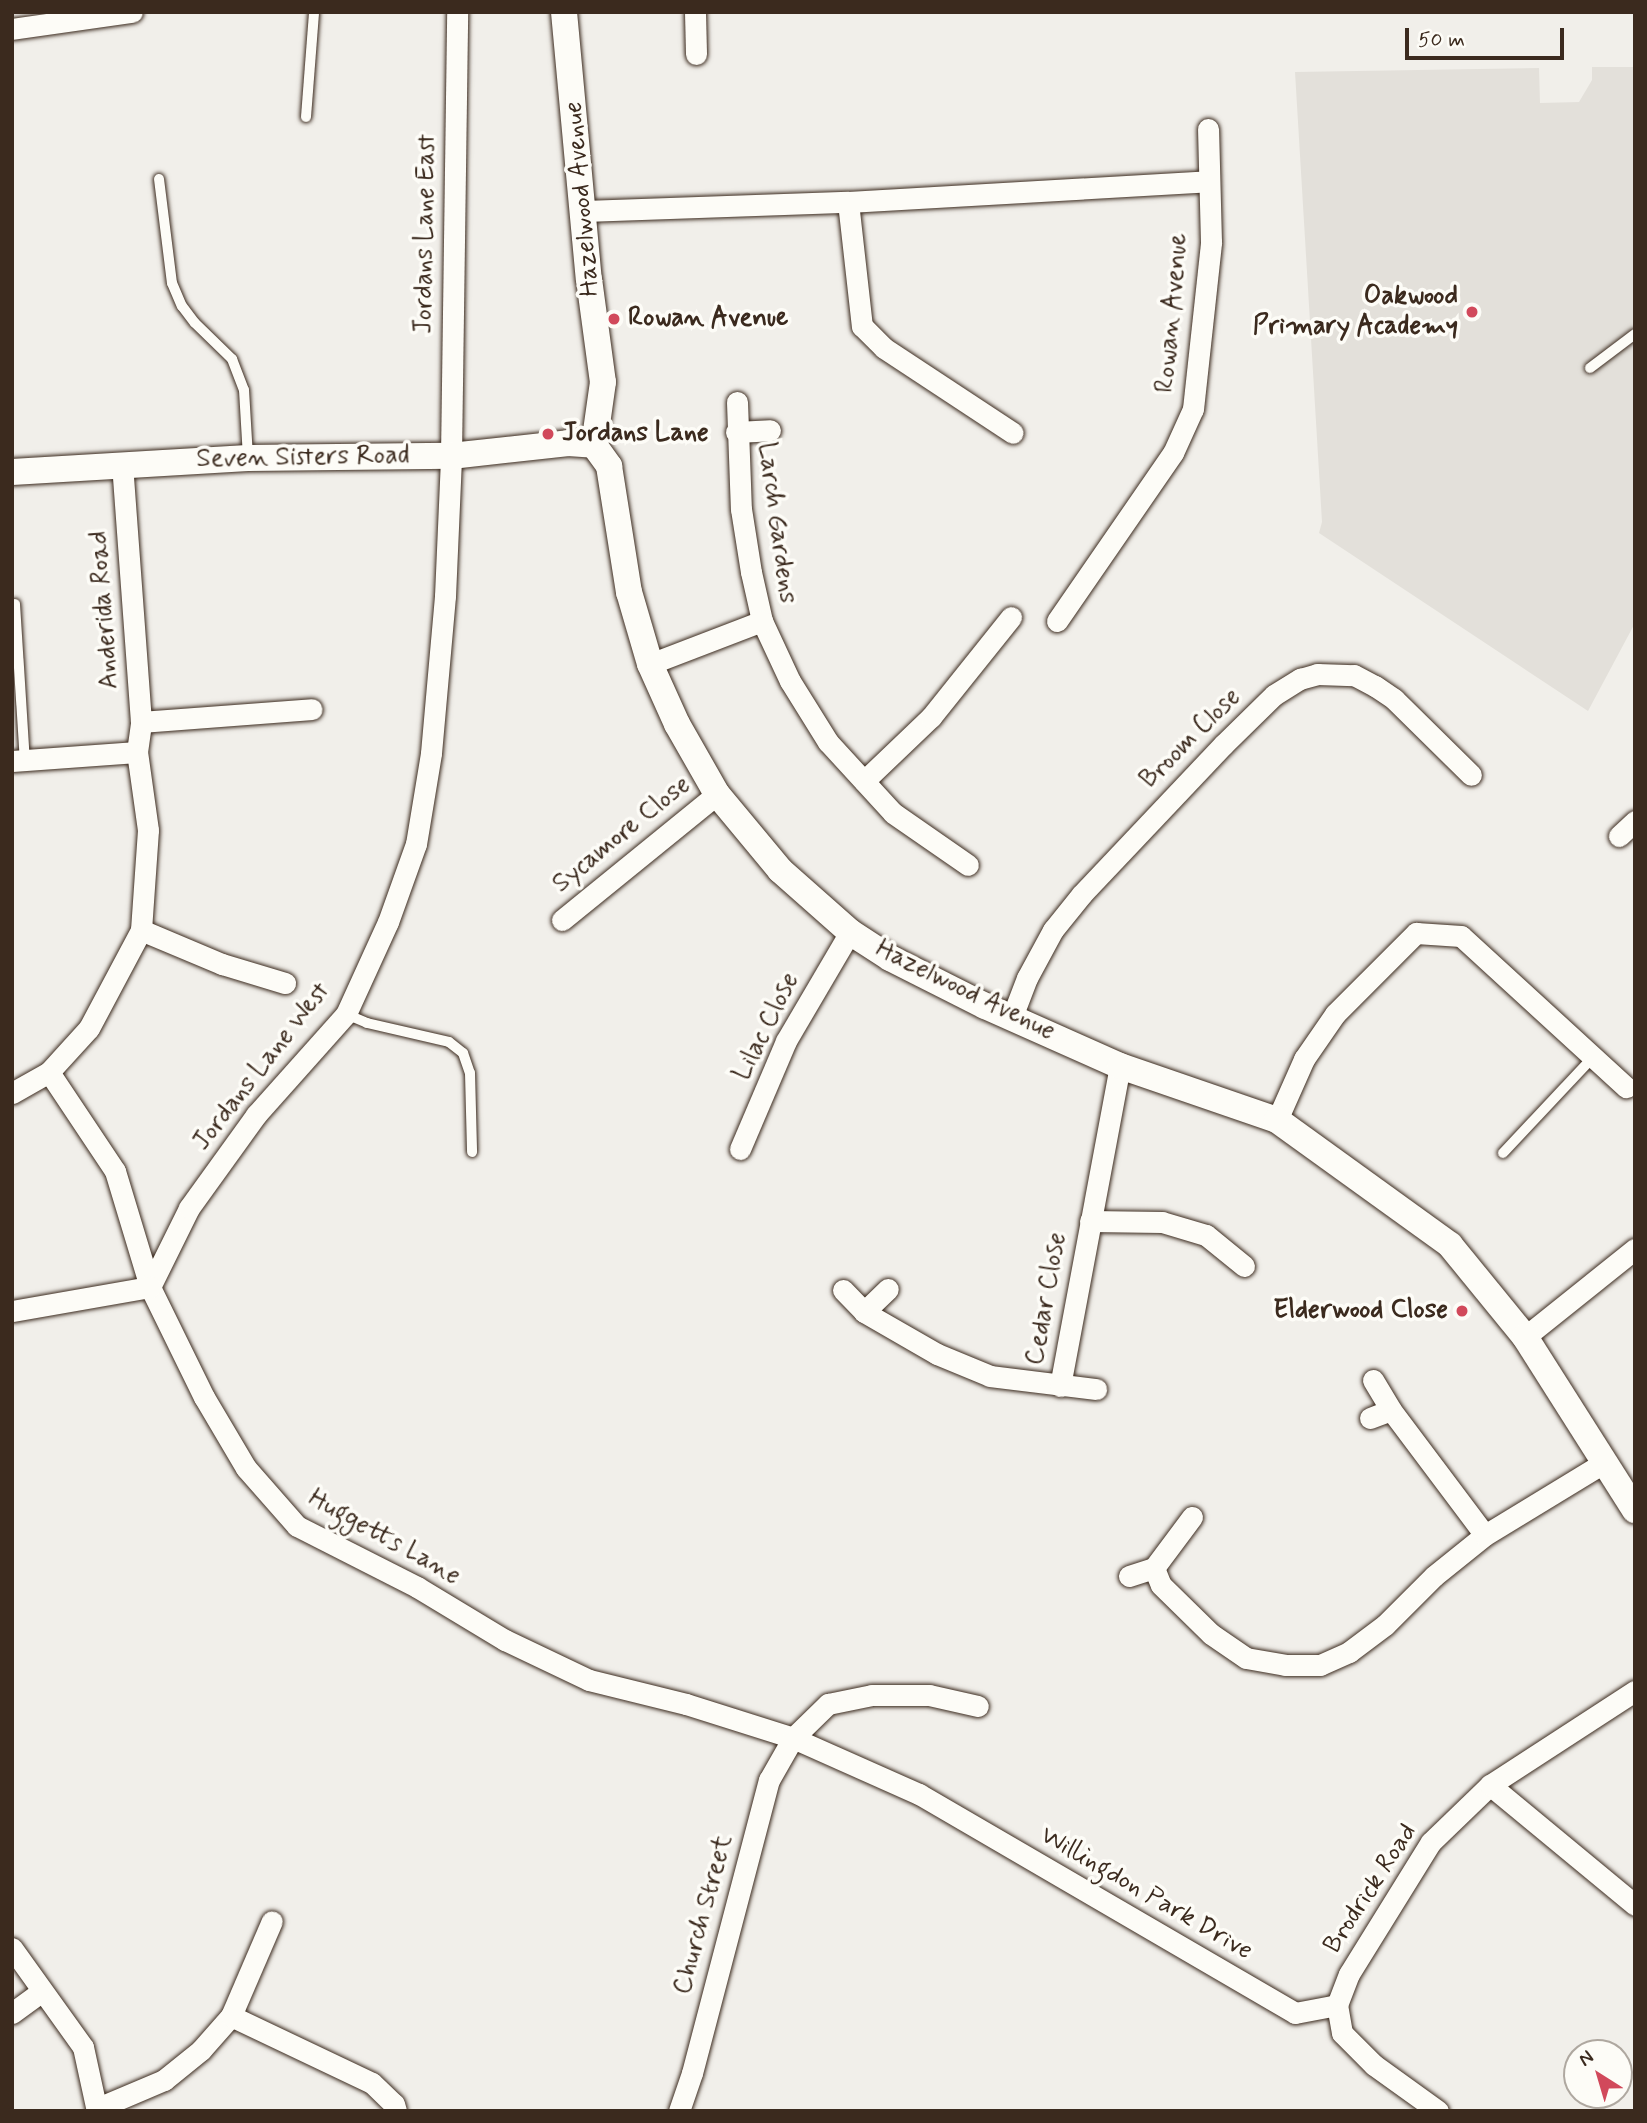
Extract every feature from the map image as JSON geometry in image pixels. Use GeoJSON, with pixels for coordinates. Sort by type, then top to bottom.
{"type":"FeatureCollection","features":[{"type":"Feature","properties":{"kind":"street"},"geometry":{"type":"LineString","coordinates":[[12,29],[132,12]]}},
{"type":"Feature","properties":{"kind":"street","name":"Jordans Lane East"},"geometry":{"type":"LineString","coordinates":[[435,710],[445,596],[451,456],[457,12]]}},
{"type":"Feature","properties":{"kind":"street","name":"Hazelwood Avenue"},"geometry":{"type":"LineString","coordinates":[[564,12],[603,382],[594,445],[609,466],[629,592],[650,664],[677,724],[717,794],[780,870],[850,932],[926,978],[1120,1066],[1277,1120],[1450,1245],[1525,1337],[1635,1510]]}},
{"type":"Feature","properties":{"kind":"street"},"geometry":{"type":"LineString","coordinates":[[695,12],[696,54]]}},
{"type":"Feature","properties":{"kind":"street","name":"Rowan Avenue"},"geometry":{"type":"LineString","coordinates":[[1058,621],[1173,453],[1193,410],[1211,242],[1208,129]]}},
{"type":"Feature","properties":{"kind":"street"},"geometry":{"type":"LineString","coordinates":[[584,211],[848,202],[1208,181]]}},
{"type":"Feature","properties":{"kind":"street"},"geometry":{"type":"LineString","coordinates":[[848,202],[862,326],[884,348],[1013,433]]}},
{"type":"Feature","properties":{"kind":"street","name":"Larch Gardens"},"geometry":{"type":"LineString","coordinates":[[737,402],[736,432],[741,509],[762,621],[813,721],[828,743],[893,813],[968,865]]}},
{"type":"Feature","properties":{"kind":"street","name":"Larch Gardens"},"geometry":{"type":"LineString","coordinates":[[736,432],[770,430]]}},
{"type":"Feature","properties":{"kind":"street","name":"Seven Sisters Road"},"geometry":{"type":"LineString","coordinates":[[12,472],[248,458],[451,456],[568,443],[594,445]]}},
{"type":"Feature","properties":{"kind":"street","name":"Anderida Road"},"geometry":{"type":"LineString","coordinates":[[12,1093],[49,1072],[89,1028],[141,930],[148,830],[138,752],[141,722],[122,464]]}},
{"type":"Feature","properties":{"kind":"street"},"geometry":{"type":"LineString","coordinates":[[864,781],[924,725],[1011,617]]}},
{"type":"Feature","properties":{"kind":"street","name":"Larch Gardens"},"geometry":{"type":"LineString","coordinates":[[650,664],[762,621]]}},
{"type":"Feature","properties":{"kind":"street","name":"Broom Close"},"geometry":{"type":"LineString","coordinates":[[1012,1017],[1027,978],[1053,930],[1082,894],[1223,745],[1275,695],[1300,679],[1317,674],[1354,675],[1376,686],[1394,699],[1471,775]]}},
{"type":"Feature","properties":{"kind":"street"},"geometry":{"type":"LineString","coordinates":[[141,722],[312,709]]}},
{"type":"Feature","properties":{"kind":"street","name":"Jordans Lane West"},"geometry":{"type":"LineString","coordinates":[[150,1287],[190,1208],[249,1125],[346,1014],[388,922],[415,844],[431,753],[435,710]]}},
{"type":"Feature","properties":{"kind":"street"},"geometry":{"type":"LineString","coordinates":[[19,761],[138,752]]}},
{"type":"Feature","properties":{"kind":"street","name":"Sycamore Close"},"geometry":{"type":"LineString","coordinates":[[562,920],[717,794]]}},
{"type":"Feature","properties":{"kind":"street"},"geometry":{"type":"LineString","coordinates":[[1619,836],[1635,821]]}},
{"type":"Feature","properties":{"kind":"street"},"geometry":{"type":"LineString","coordinates":[[141,930],[222,964],[285,984]]}},
{"type":"Feature","properties":{"kind":"street","name":"Lilac Close"},"geometry":{"type":"LineString","coordinates":[[740,1149],[786,1041],[850,932]]}},
{"type":"Feature","properties":{"kind":"street"},"geometry":{"type":"LineString","coordinates":[[1277,1120],[1304,1059],[1335,1014],[1416,933],[1461,936],[1626,1087]]}},
{"type":"Feature","properties":{"kind":"street","name":"Cedar Close"},"geometry":{"type":"LineString","coordinates":[[1060,1386],[1120,1066]]}},
{"type":"Feature","properties":{"kind":"street","name":"Huggetts Lane"},"geometry":{"type":"LineString","coordinates":[[49,1072],[116,1171],[150,1287],[204,1397],[246,1468],[297,1526],[417,1587],[505,1640],[589,1681],[685,1704],[793,1738]]}},
{"type":"Feature","properties":{"kind":"street","name":"Cedar Close"},"geometry":{"type":"LineString","coordinates":[[1090,1222],[1162,1222],[1206,1235],[1244,1266]]}},
{"type":"Feature","properties":{"kind":"street"},"geometry":{"type":"LineString","coordinates":[[1525,1337],[1635,1249]]}},
{"type":"Feature","properties":{"kind":"street"},"geometry":{"type":"LineString","coordinates":[[12,1311],[150,1287]]}},
{"type":"Feature","properties":{"kind":"street"},"geometry":{"type":"LineString","coordinates":[[864,1312],[888,1289]]}},
{"type":"Feature","properties":{"kind":"street","name":"Cedar Close"},"geometry":{"type":"LineString","coordinates":[[843,1290],[864,1312],[937,1354],[990,1376],[1096,1389]]}},
{"type":"Feature","properties":{"kind":"street"},"geometry":{"type":"LineString","coordinates":[[1373,1380],[1391,1410],[1485,1535]]}},
{"type":"Feature","properties":{"kind":"street"},"geometry":{"type":"LineString","coordinates":[[1370,1418],[1391,1410]]}},
{"type":"Feature","properties":{"kind":"street"},"geometry":{"type":"LineString","coordinates":[[1154,1568],[1161,1585],[1211,1634],[1246,1658],[1284,1665],[1320,1665],[1349,1652],[1385,1625],[1434,1576],[1485,1535],[1605,1462]]}},
{"type":"Feature","properties":{"kind":"street"},"geometry":{"type":"LineString","coordinates":[[1129,1576],[1154,1568],[1192,1517]]}},
{"type":"Feature","properties":{"kind":"street","name":"Brodrick Road"},"geometry":{"type":"LineString","coordinates":[[1337,2005],[1349,1974],[1431,1842],[1490,1785],[1635,1690]]}},
{"type":"Feature","properties":{"kind":"street","name":"Church Street"},"geometry":{"type":"LineString","coordinates":[[679,2111],[692,2073],[769,1780],[793,1738],[828,1704],[872,1695],[929,1695],[978,1706]]}},
{"type":"Feature","properties":{"kind":"street","name":"Willingdon Park Drive"},"geometry":{"type":"LineString","coordinates":[[793,1738],[919,1794],[1295,2013],[1337,2005]]}},
{"type":"Feature","properties":{"kind":"street"},"geometry":{"type":"LineString","coordinates":[[1490,1785],[1635,1905]]}},
{"type":"Feature","properties":{"kind":"street"},"geometry":{"type":"LineString","coordinates":[[12,1948],[83,2047],[98,2109],[164,2080],[201,2050],[231,2016],[272,1921]]}},
{"type":"Feature","properties":{"kind":"street"},"geometry":{"type":"LineString","coordinates":[[12,2013],[41,1992]]}},
{"type":"Feature","properties":{"kind":"street"},"geometry":{"type":"LineString","coordinates":[[1337,2005],[1342,2033],[1374,2065],[1438,2111]]}},
{"type":"Feature","properties":{"kind":"street"},"geometry":{"type":"LineString","coordinates":[[231,2016],[372,2083],[394,2104],[396,2111]]}},
{"type":"Feature","properties":{"kind":"lane"},"geometry":{"type":"LineString","coordinates":[[306,117],[314,12]]}},
{"type":"Feature","properties":{"kind":"lane"},"geometry":{"type":"LineString","coordinates":[[159,179],[172,283],[182,306],[195,323],[232,359],[244,390],[248,458]]}},
{"type":"Feature","properties":{"kind":"lane"},"geometry":{"type":"LineString","coordinates":[[1590,368],[1635,334]]}},
{"type":"Feature","properties":{"kind":"lane"},"geometry":{"type":"LineString","coordinates":[[15,604],[19,761]]}},
{"type":"Feature","properties":{"kind":"lane"},"geometry":{"type":"LineString","coordinates":[[346,1014],[367,1023],[449,1042],[463,1053],[470,1073],[472,1152]]}},
{"type":"Feature","properties":{"kind":"lane"},"geometry":{"type":"LineString","coordinates":[[1503,1153],[1594,1057]]}},
{"type":"Feature","properties":{"kind":"shaded area","name":"Oakwood Primary Academy"},"geometry":{"type":"Polygon","coordinates":[[[1592,67],[1635,67],[1635,623],[1588,711],[1319,533],[1322,522],[1295,72],[1539,68],[1540,103],[1579,102],[1592,80],[1592,67]]]}},
{"type":"Feature","properties":{"kind":"place","name":"Oakwood Primary Academy"},"geometry":{"type":"Point","coordinates":[1472,312]}},
{"type":"Feature","properties":{"kind":"place","name":"Rowan Avenue"},"geometry":{"type":"Point","coordinates":[614,319]}},
{"type":"Feature","properties":{"kind":"place","name":"Jordans Lane"},"geometry":{"type":"Point","coordinates":[548,434]}},
{"type":"Feature","properties":{"kind":"place","name":"Elderwood Close"},"geometry":{"type":"Point","coordinates":[1462,1311]}}]}
